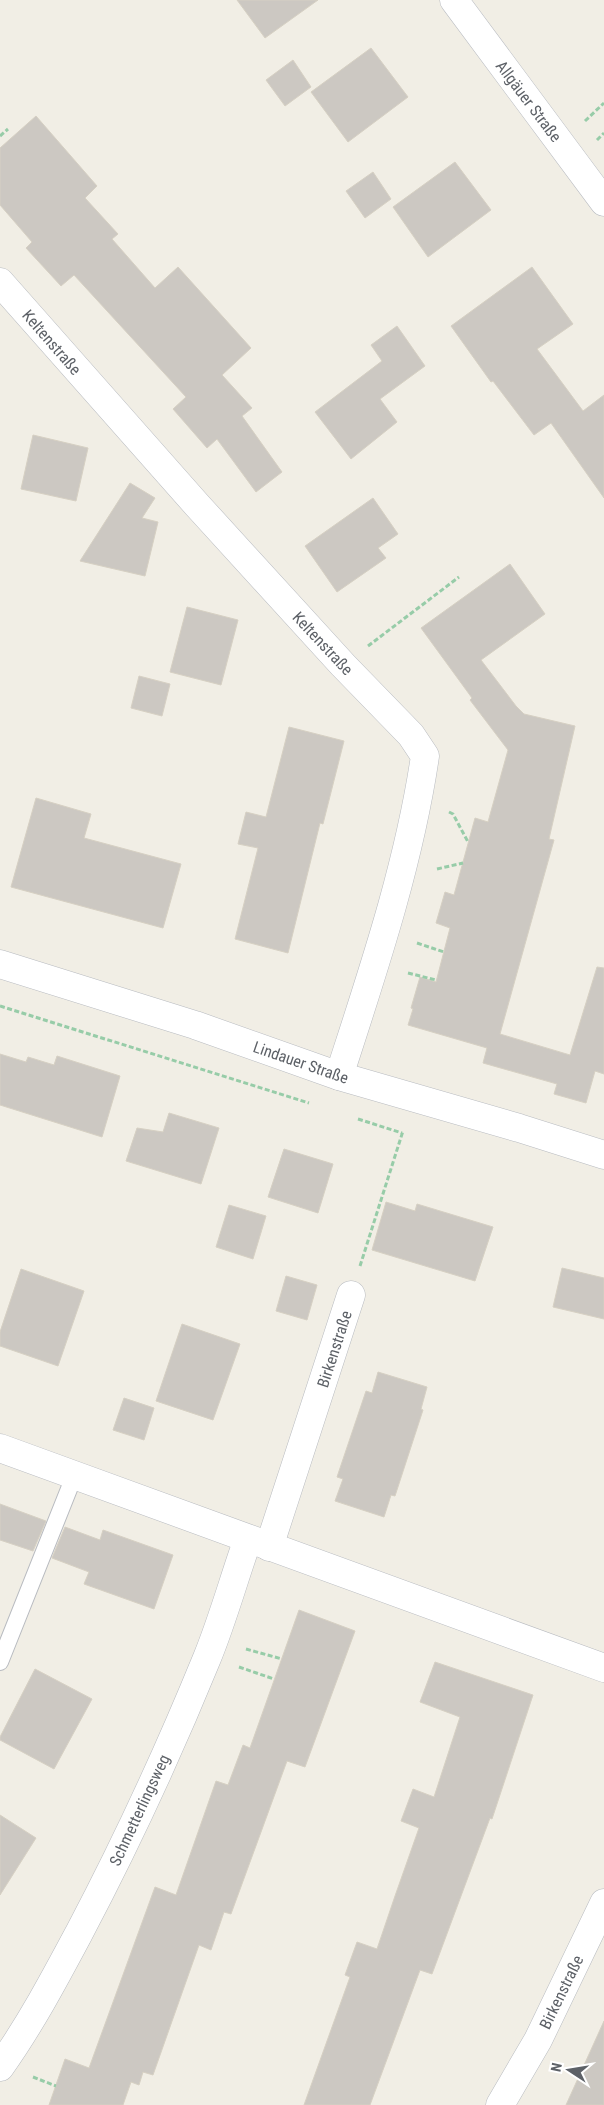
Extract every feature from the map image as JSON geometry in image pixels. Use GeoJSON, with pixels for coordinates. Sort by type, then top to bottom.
{"type":"FeatureCollection","features":[{"type":"Feature","properties":{"kind":"street","name":"Allgäuer Straße"},"geometry":{"type":"LineString","coordinates":[[454,0],[604,202]]}},
{"type":"Feature","properties":{"kind":"street","name":"Keltenstraße"},"geometry":{"type":"LineString","coordinates":[[0,282],[123,424],[343,665],[410,735],[426,756],[419,797],[404,858],[375,964],[339,1076]]}},
{"type":"Feature","properties":{"kind":"street","name":"Lindauer Straße"},"geometry":{"type":"LineString","coordinates":[[0,964],[196,1025],[339,1076],[519,1128],[604,1155]]}},
{"type":"Feature","properties":{"kind":"street","name":"Birkenstraße"},"geometry":{"type":"LineString","coordinates":[[259,1543],[351,1295]]}},
{"type":"Feature","properties":{"kind":"street"},"geometry":{"type":"LineString","coordinates":[[0,1448],[604,1668]]}},
{"type":"Feature","properties":{"kind":"street","name":"Schmetterlingsweg"},"geometry":{"type":"LineString","coordinates":[[0,2067],[24,2032],[101,1892],[150,1790],[259,1543]]}},
{"type":"Feature","properties":{"kind":"street","name":"Birkenstraße"},"geometry":{"type":"LineString","coordinates":[[500,2105],[538,2040],[604,1903]]}},
{"type":"Feature","properties":{"kind":"lane"},"geometry":{"type":"LineString","coordinates":[[0,1662],[75,1474]]}},
{"type":"Feature","properties":{"kind":"path"},"geometry":{"type":"LineString","coordinates":[[0,136],[8,129]]}},
{"type":"Feature","properties":{"kind":"path"},"geometry":{"type":"LineString","coordinates":[[343,665],[459,576]]}},
{"type":"Feature","properties":{"kind":"path"},"geometry":{"type":"LineString","coordinates":[[0,1006],[318,1106]]}},
{"type":"Feature","properties":{"kind":"path","name":"Birkenstraße"},"geometry":{"type":"LineString","coordinates":[[351,1295],[402,1133],[356,1118]]}},
{"type":"Feature","properties":{"kind":"building"},"geometry":{"type":"Polygon","coordinates":[[[237,0],[318,0],[265,38],[237,0]]]}},
{"type":"Feature","properties":{"kind":"building"},"geometry":{"type":"Polygon","coordinates":[[[371,48],[408,97],[348,142],[311,92],[371,48]]]}},
{"type":"Feature","properties":{"kind":"building"},"geometry":{"type":"Polygon","coordinates":[[[293,60],[311,87],[285,106],[266,80],[293,60]]]}},
{"type":"Feature","properties":{"kind":"building"},"geometry":{"type":"Polygon","coordinates":[[[36,116],[97,186],[85,198],[118,234],[112,239],[155,288],[178,267],[251,348],[222,375],[252,408],[242,416],[282,472],[256,492],[217,439],[207,448],[173,409],[186,397],[74,275],[61,286],[26,248],[32,242],[0,205],[0,148],[36,116]]]}},
{"type":"Feature","properties":{"kind":"building"},"geometry":{"type":"Polygon","coordinates":[[[455,162],[491,210],[428,257],[393,207],[455,162]]]}},
{"type":"Feature","properties":{"kind":"building"},"geometry":{"type":"Polygon","coordinates":[[[373,172],[391,199],[365,218],[346,191],[373,172]]]}},
{"type":"Feature","properties":{"kind":"building"},"geometry":{"type":"Polygon","coordinates":[[[532,267],[573,324],[537,349],[583,411],[604,395],[604,498],[551,423],[534,435],[493,381],[491,382],[451,326],[532,267]]]}},
{"type":"Feature","properties":{"kind":"building"},"geometry":{"type":"Polygon","coordinates":[[[397,326],[425,366],[380,399],[397,422],[351,459],[315,412],[382,361],[371,345],[397,326]]]}},
{"type":"Feature","properties":{"kind":"building"},"geometry":{"type":"Polygon","coordinates":[[[33,435],[88,448],[76,501],[21,489],[33,435]]]}},
{"type":"Feature","properties":{"kind":"building"},"geometry":{"type":"Polygon","coordinates":[[[130,483],[155,498],[142,518],[158,522],[145,576],[80,561],[130,483]]]}},
{"type":"Feature","properties":{"kind":"building"},"geometry":{"type":"Polygon","coordinates":[[[373,498],[398,534],[378,548],[386,558],[337,592],[305,546],[373,498]]]}},
{"type":"Feature","properties":{"kind":"building"},"geometry":{"type":"Polygon","coordinates":[[[510,564],[545,614],[481,660],[524,714],[575,726],[549,839],[554,840],[500,1034],[570,1055],[597,967],[604,968],[604,1074],[595,1071],[586,1103],[554,1094],[557,1084],[483,1063],[487,1048],[408,1025],[420,977],[436,982],[450,928],[436,923],[445,892],[454,895],[475,818],[488,822],[508,750],[470,700],[472,698],[421,628],[510,564]]]}},
{"type":"Feature","properties":{"kind":"building"},"geometry":{"type":"Polygon","coordinates":[[[187,607],[238,620],[221,685],[170,672],[187,607]]]}},
{"type":"Feature","properties":{"kind":"building"},"geometry":{"type":"Polygon","coordinates":[[[139,676],[170,684],[162,716],[131,708],[139,676]]]}},
{"type":"Feature","properties":{"kind":"building"},"geometry":{"type":"Polygon","coordinates":[[[289,727],[344,741],[323,824],[320,823],[288,953],[235,939],[258,848],[238,844],[246,812],[266,817],[289,727]]]}},
{"type":"Feature","properties":{"kind":"building"},"geometry":{"type":"Polygon","coordinates":[[[36,798],[91,814],[84,838],[181,864],[163,928],[11,887],[36,798]]]}},
{"type":"Feature","properties":{"kind":"building"},"geometry":{"type":"Polygon","coordinates":[[[0,1054],[26,1062],[28,1057],[54,1065],[57,1056],[120,1076],[102,1137],[0,1105],[0,1054]]]}},
{"type":"Feature","properties":{"kind":"building"},"geometry":{"type":"Polygon","coordinates":[[[169,1113],[219,1128],[201,1184],[126,1161],[137,1128],[163,1132],[169,1113]]]}},
{"type":"Feature","properties":{"kind":"building"},"geometry":{"type":"Polygon","coordinates":[[[284,1149],[333,1164],[318,1213],[268,1197],[284,1149]]]}},
{"type":"Feature","properties":{"kind":"building"},"geometry":{"type":"Polygon","coordinates":[[[386,1202],[415,1211],[417,1204],[493,1227],[475,1281],[372,1250],[386,1202]]]}},
{"type":"Feature","properties":{"kind":"building"},"geometry":{"type":"Polygon","coordinates":[[[229,1205],[266,1216],[253,1259],[216,1247],[229,1205]]]}},
{"type":"Feature","properties":{"kind":"building"},"geometry":{"type":"Polygon","coordinates":[[[562,1268],[604,1278],[604,1319],[553,1307],[562,1268]]]}},
{"type":"Feature","properties":{"kind":"building"},"geometry":{"type":"Polygon","coordinates":[[[21,1269],[84,1291],[58,1366],[0,1346],[0,1332],[21,1269]]]}},
{"type":"Feature","properties":{"kind":"building"},"geometry":{"type":"Polygon","coordinates":[[[286,1276],[317,1285],[307,1320],[276,1311],[286,1276]]]}},
{"type":"Feature","properties":{"kind":"building"},"geometry":{"type":"Polygon","coordinates":[[[182,1324],[240,1344],[213,1420],[156,1401],[182,1324]]]}},
{"type":"Feature","properties":{"kind":"building"},"geometry":{"type":"Polygon","coordinates":[[[378,1372],[427,1387],[421,1409],[423,1410],[395,1496],[391,1495],[384,1517],[335,1501],[343,1479],[337,1477],[366,1391],[372,1393],[378,1372]]]}},
{"type":"Feature","properties":{"kind":"building"},"geometry":{"type":"Polygon","coordinates":[[[124,1398],[154,1408],[144,1440],[113,1430],[124,1398]]]}},
{"type":"Feature","properties":{"kind":"building"},"geometry":{"type":"Polygon","coordinates":[[[0,1504],[46,1521],[33,1551],[0,1540],[0,1504]]]}},
{"type":"Feature","properties":{"kind":"building"},"geometry":{"type":"Polygon","coordinates":[[[65,1527],[100,1540],[103,1530],[173,1555],[154,1609],[84,1584],[89,1572],[52,1558],[65,1527]]]}},
{"type":"Feature","properties":{"kind":"building"},"geometry":{"type":"Polygon","coordinates":[[[299,1610],[355,1631],[305,1767],[287,1761],[231,1914],[224,1912],[211,1950],[199,1945],[153,2075],[143,2072],[139,2085],[131,2082],[123,2105],[49,2105],[65,2059],[89,2068],[155,1887],[176,1895],[216,1781],[228,1785],[243,1745],[250,1748],[299,1610]]]}},
{"type":"Feature","properties":{"kind":"building"},"geometry":{"type":"Polygon","coordinates":[[[435,1662],[533,1695],[492,1819],[490,1818],[432,1974],[420,1970],[370,2105],[304,2105],[350,1977],[345,1975],[357,1942],[377,1949],[419,1828],[401,1821],[413,1789],[434,1797],[460,1717],[420,1702],[435,1662]]]}},
{"type":"Feature","properties":{"kind":"building"},"geometry":{"type":"Polygon","coordinates":[[[35,1669],[92,1699],[54,1769],[0,1740],[35,1669]]]}},
{"type":"Feature","properties":{"kind":"building"},"geometry":{"type":"Polygon","coordinates":[[[0,1815],[36,1838],[0,1895],[0,1815]]]}},
{"type":"Feature","properties":{"kind":"building"},"geometry":{"type":"Polygon","coordinates":[[[604,2021],[604,2105],[566,2105],[604,2021]]]}}]}
